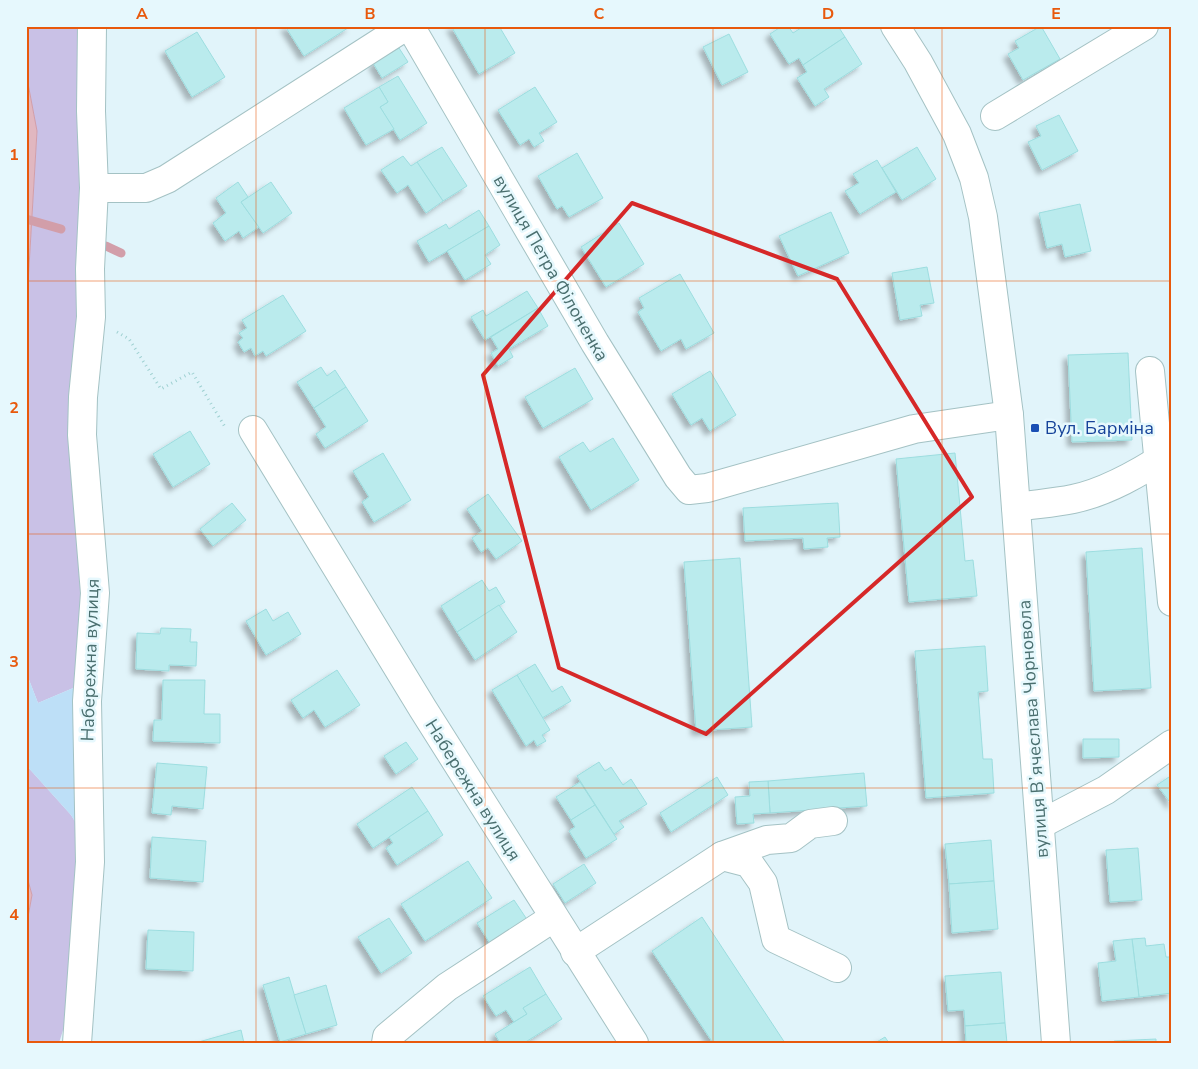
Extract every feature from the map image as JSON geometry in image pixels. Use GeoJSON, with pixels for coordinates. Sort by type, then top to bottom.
{"type":"FeatureCollection","features":[{"type":"Feature","properties":{"kind":"street"},"geometry":{"type":"LineString","coordinates":[[92,26],[91,111],[94,188]]}},
{"type":"Feature","properties":{"kind":"street","name":"вулиця Петра Філоненка"},"geometry":{"type":"LineString","coordinates":[[94,188],[146,188],[167,179],[408,26],[595,343],[678,477],[689,490],[707,488],[914,429],[1009,415]]}},
{"type":"Feature","properties":{"kind":"street","name":"вулиця Вʼячеслава Чорновола"},"geometry":{"type":"LineString","coordinates":[[895,26],[938,96],[957,134],[974,178],[983,217],[1009,415],[1056,1043]]}},
{"type":"Feature","properties":{"kind":"street"},"geometry":{"type":"LineString","coordinates":[[995,116],[1144,26]]}},
{"type":"Feature","properties":{"kind":"street","name":"Набережна вулиця"},"geometry":{"type":"LineString","coordinates":[[77,1043],[90,862],[87,701],[95,593],[82,436],[83,397],[91,318],[90,269],[94,188]]}},
{"type":"Feature","properties":{"kind":"street"},"geometry":{"type":"LineString","coordinates":[[1150,371],[1165,457],[1172,602]]}},
{"type":"Feature","properties":{"kind":"street","name":"Набережна вулиця"},"geometry":{"type":"LineString","coordinates":[[253,430],[553,918],[634,1043]]}},
{"type":"Feature","properties":{"kind":"street"},"geometry":{"type":"LineString","coordinates":[[1016,507],[1074,499],[1097,492],[1165,457]]}},
{"type":"Feature","properties":{"kind":"street"},"geometry":{"type":"LineString","coordinates":[[1041,824],[1106,790],[1172,744]]}},
{"type":"Feature","properties":{"kind":"street"},"geometry":{"type":"LineString","coordinates":[[575,952],[722,856],[767,840],[791,838],[810,824],[833,821]]}},
{"type":"Feature","properties":{"kind":"street"},"geometry":{"type":"LineString","coordinates":[[722,856],[749,863],[763,883],[776,939],[837,968]]}},
{"type":"Feature","properties":{"kind":"street"},"geometry":{"type":"LineString","coordinates":[[384,1042],[387,1037],[446,987],[553,918]]}},
{"type":"Feature","properties":{"kind":"path"},"geometry":{"type":"LineString","coordinates":[[91,318],[129,339],[161,389],[192,372],[224,427],[253,430]]}},
{"type":"Feature","properties":{"kind":"highlighted area"},"geometry":{"type":"Polygon","coordinates":[[[632,203],[837,279],[972,497],[706,734],[559,668],[483,375],[632,203]]]}},
{"type":"Feature","properties":{"kind":"shaded area"},"geometry":{"type":"Polygon","coordinates":[[[26,26],[78,26],[84,183],[85,683],[38,703],[26,672],[26,318],[37,132],[26,73],[26,26]]]}},
{"type":"Feature","properties":{"kind":"shaded area"},"geometry":{"type":"Polygon","coordinates":[[[26,73],[37,131],[26,318],[26,73]]]}},
{"type":"Feature","properties":{"kind":"shaded area"},"geometry":{"type":"Polygon","coordinates":[[[26,765],[71,815],[79,828],[72,1001],[59,1043],[26,1043],[26,928],[32,895],[26,873],[26,765]]]}},
{"type":"Feature","properties":{"kind":"shaded area"},"geometry":{"type":"Polygon","coordinates":[[[26,873],[32,895],[26,928],[26,873]]]}},
{"type":"Feature","properties":{"kind":"sand"},"geometry":{"type":"Polygon","coordinates":[[[26,672],[38,703],[85,683],[79,828],[71,815],[26,765],[26,672]]]}},
{"type":"Feature","properties":{"kind":"building"},"geometry":{"type":"Polygon","coordinates":[[[285,26],[351,26],[304,56],[285,26]]]}},
{"type":"Feature","properties":{"kind":"building"},"geometry":{"type":"Polygon","coordinates":[[[451,26],[499,26],[515,53],[479,74],[451,26]]]}},
{"type":"Feature","properties":{"kind":"building"},"geometry":{"type":"Polygon","coordinates":[[[782,26],[788,26],[793,33],[804,26],[838,26],[845,37],[803,65],[799,58],[789,64],[770,34],[782,26]]]}},
{"type":"Feature","properties":{"kind":"building"},"geometry":{"type":"Polygon","coordinates":[[[1041,26],[1060,59],[1023,80],[1008,54],[1019,48],[1015,41],[1041,26]]]}},
{"type":"Feature","properties":{"kind":"building"},"geometry":{"type":"Polygon","coordinates":[[[197,32],[225,77],[192,97],[165,51],[197,32]]]}},
{"type":"Feature","properties":{"kind":"building"},"geometry":{"type":"Polygon","coordinates":[[[729,34],[748,72],[722,85],[703,47],[729,34]]]}},
{"type":"Feature","properties":{"kind":"building"},"geometry":{"type":"Polygon","coordinates":[[[845,37],[862,64],[824,89],[829,97],[815,106],[797,78],[807,72],[803,65],[845,37]]]}},
{"type":"Feature","properties":{"kind":"building"},"geometry":{"type":"Polygon","coordinates":[[[399,48],[408,62],[382,78],[373,63],[399,48]]]}},
{"type":"Feature","properties":{"kind":"building"},"geometry":{"type":"Polygon","coordinates":[[[398,76],[427,123],[400,140],[380,107],[388,102],[379,87],[398,76]]]}},
{"type":"Feature","properties":{"kind":"building"},"geometry":{"type":"Polygon","coordinates":[[[379,87],[388,102],[380,107],[394,129],[366,145],[344,108],[379,87]]]}},
{"type":"Feature","properties":{"kind":"building"},"geometry":{"type":"Polygon","coordinates":[[[535,87],[557,122],[539,133],[544,141],[534,147],[529,139],[520,145],[498,110],[535,87]]]}},
{"type":"Feature","properties":{"kind":"building"},"geometry":{"type":"Polygon","coordinates":[[[1059,115],[1078,151],[1042,170],[1028,142],[1041,136],[1036,126],[1059,115]]]}},
{"type":"Feature","properties":{"kind":"building"},"geometry":{"type":"Polygon","coordinates":[[[442,147],[467,186],[443,201],[417,162],[442,147]]]}},
{"type":"Feature","properties":{"kind":"building"},"geometry":{"type":"Polygon","coordinates":[[[917,147],[936,179],[902,200],[882,168],[917,147]]]}},
{"type":"Feature","properties":{"kind":"building"},"geometry":{"type":"Polygon","coordinates":[[[577,153],[603,198],[569,217],[562,206],[557,209],[538,176],[577,153]]]}},
{"type":"Feature","properties":{"kind":"building"},"geometry":{"type":"Polygon","coordinates":[[[403,156],[411,166],[417,162],[443,201],[426,213],[408,185],[397,193],[381,170],[403,156]]]}},
{"type":"Feature","properties":{"kind":"building"},"geometry":{"type":"Polygon","coordinates":[[[877,160],[896,192],[860,214],[845,191],[859,183],[853,174],[877,160]]]}},
{"type":"Feature","properties":{"kind":"building"},"geometry":{"type":"Polygon","coordinates":[[[238,182],[248,197],[241,202],[259,227],[243,238],[239,231],[225,241],[213,223],[226,213],[216,198],[238,182]]]}},
{"type":"Feature","properties":{"kind":"building"},"geometry":{"type":"Polygon","coordinates":[[[271,182],[292,213],[263,233],[241,202],[271,182]]]}},
{"type":"Feature","properties":{"kind":"building"},"geometry":{"type":"Polygon","coordinates":[[[1080,204],[1091,251],[1065,257],[1062,244],[1047,248],[1039,213],[1080,204]]]}},
{"type":"Feature","properties":{"kind":"building"},"geometry":{"type":"Polygon","coordinates":[[[479,210],[489,226],[429,262],[417,241],[446,224],[449,229],[479,210]]]}},
{"type":"Feature","properties":{"kind":"building"},"geometry":{"type":"Polygon","coordinates":[[[831,212],[849,253],[798,276],[779,236],[831,212]]]}},
{"type":"Feature","properties":{"kind":"building"},"geometry":{"type":"Polygon","coordinates":[[[619,223],[644,264],[606,287],[581,247],[619,223]]]}},
{"type":"Feature","properties":{"kind":"building"},"geometry":{"type":"Polygon","coordinates":[[[489,226],[500,245],[485,255],[491,264],[465,280],[447,251],[489,226]]]}},
{"type":"Feature","properties":{"kind":"building"},"geometry":{"type":"Polygon","coordinates":[[[927,267],[934,303],[920,305],[922,316],[900,320],[892,273],[927,267]]]}},
{"type":"Feature","properties":{"kind":"building"},"geometry":{"type":"Polygon","coordinates":[[[680,274],[714,333],[686,349],[681,339],[661,351],[638,312],[644,308],[639,298],[680,274]]]}},
{"type":"Feature","properties":{"kind":"building"},"geometry":{"type":"Polygon","coordinates":[[[527,291],[538,308],[485,340],[471,317],[483,310],[486,316],[527,291]]]}},
{"type":"Feature","properties":{"kind":"building"},"geometry":{"type":"Polygon","coordinates":[[[283,295],[306,331],[266,356],[263,351],[255,356],[251,348],[244,352],[238,342],[243,338],[239,333],[247,328],[242,320],[283,295]]]}},
{"type":"Feature","properties":{"kind":"building"},"geometry":{"type":"Polygon","coordinates":[[[538,308],[548,326],[509,349],[513,357],[498,366],[491,353],[498,349],[491,337],[538,308]]]}},
{"type":"Feature","properties":{"kind":"building"},"geometry":{"type":"Polygon","coordinates":[[[1128,353],[1132,440],[1072,442],[1068,355],[1128,353]]]}},
{"type":"Feature","properties":{"kind":"building"},"geometry":{"type":"Polygon","coordinates":[[[321,367],[327,376],[335,370],[346,387],[314,408],[297,382],[321,367]]]}},
{"type":"Feature","properties":{"kind":"building"},"geometry":{"type":"Polygon","coordinates":[[[575,368],[593,399],[543,428],[525,397],[575,368]]]}},
{"type":"Feature","properties":{"kind":"building"},"geometry":{"type":"Polygon","coordinates":[[[710,371],[736,415],[710,431],[702,418],[691,425],[672,394],[710,371]]]}},
{"type":"Feature","properties":{"kind":"building"},"geometry":{"type":"Polygon","coordinates":[[[346,387],[368,421],[325,448],[316,434],[326,427],[314,408],[346,387]]]}},
{"type":"Feature","properties":{"kind":"building"},"geometry":{"type":"Polygon","coordinates":[[[190,431],[210,464],[173,487],[153,454],[190,431]]]}},
{"type":"Feature","properties":{"kind":"building"},"geometry":{"type":"Polygon","coordinates":[[[613,438],[639,480],[591,510],[559,457],[583,442],[590,452],[613,438]]]}},
{"type":"Feature","properties":{"kind":"building"},"geometry":{"type":"Polygon","coordinates":[[[383,453],[411,500],[374,522],[362,502],[369,497],[353,471],[383,453]]]}},
{"type":"Feature","properties":{"kind":"building"},"geometry":{"type":"Polygon","coordinates":[[[955,453],[965,561],[973,560],[977,596],[909,602],[896,459],[955,453]]]}},
{"type":"Feature","properties":{"kind":"building"},"geometry":{"type":"Polygon","coordinates":[[[488,494],[522,541],[496,559],[488,548],[481,552],[472,538],[482,531],[467,509],[488,494]]]}},
{"type":"Feature","properties":{"kind":"building"},"geometry":{"type":"Polygon","coordinates":[[[232,503],[246,520],[213,546],[200,529],[232,503]]]}},
{"type":"Feature","properties":{"kind":"building"},"geometry":{"type":"Polygon","coordinates":[[[838,503],[840,537],[827,538],[828,547],[804,549],[803,538],[745,541],[743,508],[838,503]]]}},
{"type":"Feature","properties":{"kind":"building"},"geometry":{"type":"Polygon","coordinates":[[[1142,548],[1151,688],[1094,691],[1086,552],[1142,548]]]}},
{"type":"Feature","properties":{"kind":"building"},"geometry":{"type":"Polygon","coordinates":[[[740,558],[752,727],[696,731],[684,562],[740,558]]]}},
{"type":"Feature","properties":{"kind":"building"},"geometry":{"type":"Polygon","coordinates":[[[482,580],[489,591],[496,587],[505,602],[457,632],[441,606],[482,580]]]}},
{"type":"Feature","properties":{"kind":"building"},"geometry":{"type":"Polygon","coordinates":[[[499,605],[517,632],[475,660],[457,632],[499,605]]]}},
{"type":"Feature","properties":{"kind":"building"},"geometry":{"type":"Polygon","coordinates":[[[266,609],[273,621],[288,612],[301,634],[266,655],[246,621],[266,609]]]}},
{"type":"Feature","properties":{"kind":"building"},"geometry":{"type":"Polygon","coordinates":[[[161,628],[191,629],[190,642],[197,642],[196,666],[169,665],[169,671],[136,669],[137,633],[160,634],[161,628]]]}},
{"type":"Feature","properties":{"kind":"building"},"geometry":{"type":"Polygon","coordinates":[[[985,646],[988,691],[978,692],[983,759],[992,759],[994,793],[926,798],[915,651],[985,646]]]}},
{"type":"Feature","properties":{"kind":"building"},"geometry":{"type":"Polygon","coordinates":[[[535,664],[552,692],[562,686],[571,701],[542,718],[517,675],[535,664]]]}},
{"type":"Feature","properties":{"kind":"building"},"geometry":{"type":"Polygon","coordinates":[[[337,670],[360,705],[325,727],[314,710],[303,718],[291,700],[337,670]]]}},
{"type":"Feature","properties":{"kind":"building"},"geometry":{"type":"Polygon","coordinates":[[[517,675],[550,730],[542,735],[546,741],[537,746],[534,740],[526,746],[492,690],[517,675]]]}},
{"type":"Feature","properties":{"kind":"building"},"geometry":{"type":"Polygon","coordinates":[[[163,680],[205,680],[204,714],[220,714],[220,743],[153,741],[154,720],[162,720],[163,680]]]}},
{"type":"Feature","properties":{"kind":"building"},"geometry":{"type":"Polygon","coordinates":[[[1083,739],[1119,739],[1119,757],[1083,758],[1083,739]]]}},
{"type":"Feature","properties":{"kind":"building"},"geometry":{"type":"Polygon","coordinates":[[[406,742],[418,759],[396,774],[384,756],[406,742]]]}},
{"type":"Feature","properties":{"kind":"building"},"geometry":{"type":"Polygon","coordinates":[[[599,762],[605,771],[611,767],[623,785],[631,779],[647,804],[619,821],[624,827],[614,834],[577,776],[599,762]]]}},
{"type":"Feature","properties":{"kind":"building"},"geometry":{"type":"Polygon","coordinates":[[[157,763],[207,767],[203,809],[172,806],[171,815],[152,813],[157,763]]]}},
{"type":"Feature","properties":{"kind":"building"},"geometry":{"type":"Polygon","coordinates":[[[864,773],[867,806],[770,813],[768,781],[864,773]]]}},
{"type":"Feature","properties":{"kind":"building"},"geometry":{"type":"Polygon","coordinates":[[[1172,775],[1172,805],[1157,785],[1172,775]]]}},
{"type":"Feature","properties":{"kind":"building"},"geometry":{"type":"Polygon","coordinates":[[[717,777],[728,795],[671,832],[660,813],[717,777]]]}},
{"type":"Feature","properties":{"kind":"building"},"geometry":{"type":"Polygon","coordinates":[[[768,781],[770,813],[753,814],[754,823],[737,824],[735,797],[750,796],[749,782],[768,781]]]}},
{"type":"Feature","properties":{"kind":"building"},"geometry":{"type":"Polygon","coordinates":[[[580,782],[595,805],[571,820],[556,797],[580,782]]]}},
{"type":"Feature","properties":{"kind":"building"},"geometry":{"type":"Polygon","coordinates":[[[412,787],[428,811],[373,848],[357,824],[412,787]]]}},
{"type":"Feature","properties":{"kind":"building"},"geometry":{"type":"Polygon","coordinates":[[[595,805],[617,839],[586,858],[569,831],[575,827],[571,820],[595,805]]]}},
{"type":"Feature","properties":{"kind":"building"},"geometry":{"type":"Polygon","coordinates":[[[428,811],[443,835],[397,865],[386,848],[393,843],[389,837],[428,811]]]}},
{"type":"Feature","properties":{"kind":"building"},"geometry":{"type":"Polygon","coordinates":[[[152,837],[206,841],[203,882],[150,878],[152,837]]]}},
{"type":"Feature","properties":{"kind":"building"},"geometry":{"type":"Polygon","coordinates":[[[991,840],[994,881],[949,884],[945,844],[991,840]]]}},
{"type":"Feature","properties":{"kind":"building"},"geometry":{"type":"Polygon","coordinates":[[[1138,848],[1142,900],[1110,902],[1106,850],[1138,848]]]}},
{"type":"Feature","properties":{"kind":"building"},"geometry":{"type":"Polygon","coordinates":[[[468,861],[492,898],[425,941],[401,904],[468,861]]]}},
{"type":"Feature","properties":{"kind":"building"},"geometry":{"type":"Polygon","coordinates":[[[584,864],[596,883],[565,903],[553,884],[584,864]]]}},
{"type":"Feature","properties":{"kind":"building"},"geometry":{"type":"Polygon","coordinates":[[[994,881],[998,929],[952,933],[949,884],[994,881]]]}},
{"type":"Feature","properties":{"kind":"building"},"geometry":{"type":"Polygon","coordinates":[[[514,900],[528,921],[491,945],[477,923],[514,900]]]}},
{"type":"Feature","properties":{"kind":"building"},"geometry":{"type":"Polygon","coordinates":[[[702,917],[785,1043],[713,1043],[652,951],[702,917]]]}},
{"type":"Feature","properties":{"kind":"building"},"geometry":{"type":"Polygon","coordinates":[[[389,918],[412,953],[381,973],[358,937],[389,918]]]}},
{"type":"Feature","properties":{"kind":"building"},"geometry":{"type":"Polygon","coordinates":[[[148,930],[194,932],[193,971],[146,969],[148,930]]]}},
{"type":"Feature","properties":{"kind":"building"},"geometry":{"type":"Polygon","coordinates":[[[1145,938],[1146,946],[1164,944],[1166,957],[1172,957],[1172,993],[1139,997],[1132,939],[1145,938]]]}},
{"type":"Feature","properties":{"kind":"building"},"geometry":{"type":"Polygon","coordinates":[[[1132,939],[1139,997],[1102,1001],[1098,963],[1116,961],[1113,941],[1132,939]]]}},
{"type":"Feature","properties":{"kind":"building"},"geometry":{"type":"Polygon","coordinates":[[[530,967],[546,994],[523,1008],[527,1014],[514,1022],[506,1010],[496,1016],[483,996],[530,967]]]}},
{"type":"Feature","properties":{"kind":"building"},"geometry":{"type":"Polygon","coordinates":[[[1001,972],[1005,1023],[965,1026],[964,1010],[948,1011],[945,976],[1001,972]]]}},
{"type":"Feature","properties":{"kind":"building"},"geometry":{"type":"Polygon","coordinates":[[[289,977],[306,1034],[280,1042],[263,985],[289,977]]]}},
{"type":"Feature","properties":{"kind":"building"},"geometry":{"type":"Polygon","coordinates":[[[326,985],[337,1025],[306,1034],[294,995],[326,985]]]}},
{"type":"Feature","properties":{"kind":"building"},"geometry":{"type":"Polygon","coordinates":[[[546,994],[562,1019],[524,1043],[500,1043],[495,1034],[527,1014],[523,1008],[546,994]]]}},
{"type":"Feature","properties":{"kind":"building"},"geometry":{"type":"Polygon","coordinates":[[[1005,1023],[1007,1043],[966,1043],[965,1026],[1005,1023]]]}},
{"type":"Feature","properties":{"kind":"building"},"geometry":{"type":"Polygon","coordinates":[[[241,1030],[244,1043],[195,1043],[241,1030]]]}},
{"type":"Feature","properties":{"kind":"building"},"geometry":{"type":"Polygon","coordinates":[[[885,1037],[889,1043],[875,1043],[885,1037]]]}},
{"type":"Feature","properties":{"kind":"building"},"geometry":{"type":"Polygon","coordinates":[[[1156,1039],[1156,1043],[1114,1043],[1114,1041],[1156,1039]]]}},
{"type":"Feature","properties":{"kind":"waterway"},"geometry":{"type":"LineString","coordinates":[[26,219],[61,229]]}},
{"type":"Feature","properties":{"kind":"waterway"},"geometry":{"type":"LineString","coordinates":[[106,246],[121,253]]}},
{"type":"Feature","properties":{"kind":"place","name":"Вул. Барміна"},"geometry":{"type":"Point","coordinates":[1035,428]}}]}
